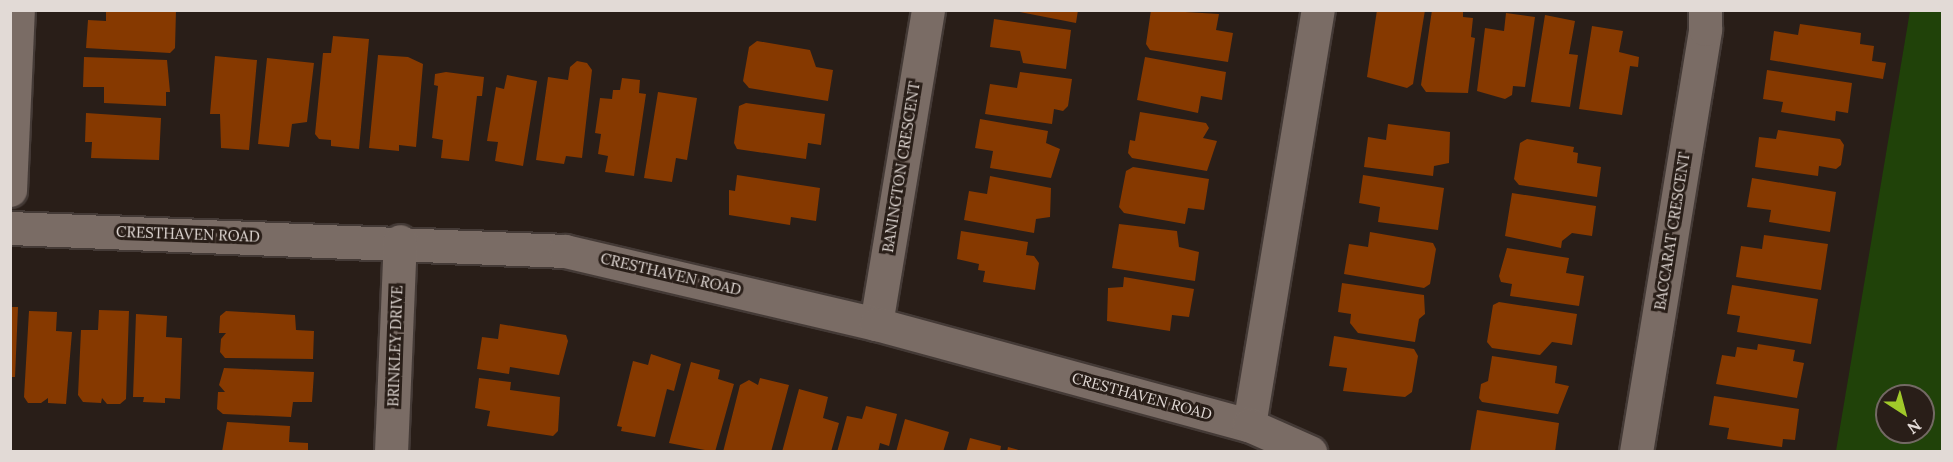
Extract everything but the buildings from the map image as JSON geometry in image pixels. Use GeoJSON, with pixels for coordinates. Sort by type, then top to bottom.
{"type":"FeatureCollection","features":[{"type":"Feature","properties":{"kind":"street"},"geometry":{"type":"LineString","coordinates":[[10,189],[18,10]]}},
{"type":"Feature","properties":{"kind":"street","name":"BANINGTON CRESCENT"},"geometry":{"type":"LineString","coordinates":[[876,324],[928,10]]}},
{"type":"Feature","properties":{"kind":"street"},"geometry":{"type":"LineString","coordinates":[[1249,425],[1318,10]]}},
{"type":"Feature","properties":{"kind":"street","name":"BACCARAT CRESCENT"},"geometry":{"type":"LineString","coordinates":[[1636,452],[1705,29],[1705,10]]}},
{"type":"Feature","properties":{"kind":"street","name":"CRESTHAVEN ROAD"},"geometry":{"type":"LineString","coordinates":[[10,228],[400,241],[565,251],[876,324],[1249,425],[1310,452]]}},
{"type":"Feature","properties":{"kind":"street","name":"BRINKLEY DRIVE"},"geometry":{"type":"LineString","coordinates":[[391,452],[400,241]]}},
{"type":"Feature","properties":{"kind":"green space"},"geometry":{"type":"Polygon","coordinates":[[[1910,11],[1942,11],[1942,451],[1836,451],[1910,11]]]}}]}
